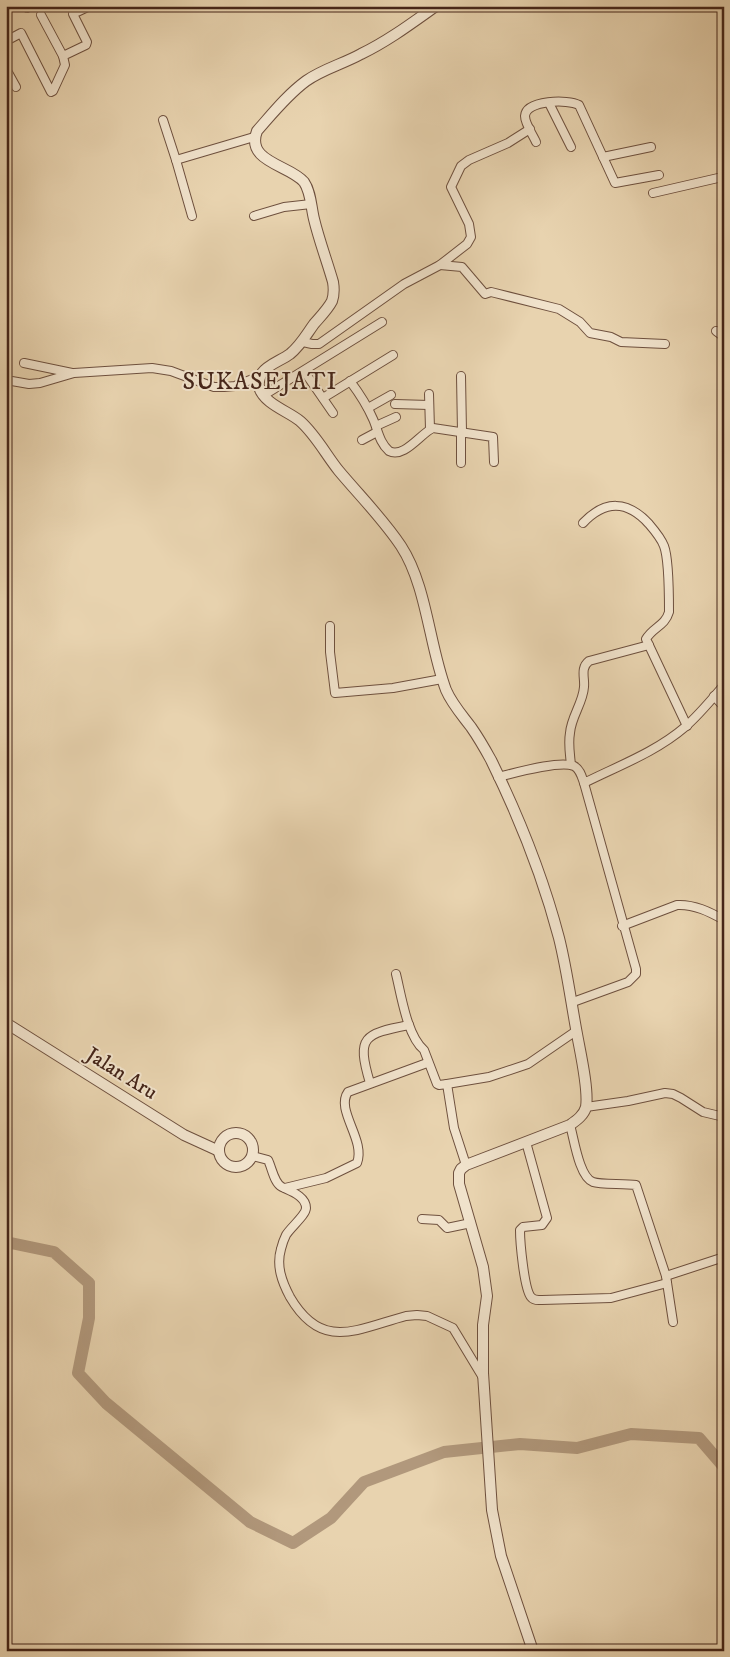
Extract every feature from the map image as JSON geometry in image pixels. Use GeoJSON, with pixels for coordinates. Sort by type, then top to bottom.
{"type":"FeatureCollection","features":[{"type":"Feature","properties":{"kind":"street"},"geometry":{"type":"LineString","coordinates":[[63,56],[86,45],[88,42],[69,6]]}},
{"type":"Feature","properties":{"kind":"street"},"geometry":{"type":"LineString","coordinates":[[73,14],[90,6]]}},
{"type":"Feature","properties":{"kind":"street"},"geometry":{"type":"LineString","coordinates":[[436,6],[409,26],[370,50],[317,74],[278,107],[257,130],[254,138],[255,145],[263,156],[303,180],[308,191],[333,282],[334,292],[329,306],[313,326],[304,342],[290,354],[264,370],[260,376],[259,386],[264,395],[300,421],[311,432],[337,468],[381,518],[402,547],[415,575],[442,679],[448,694],[480,740],[498,777],[531,851],[559,939],[572,1002],[583,1072],[586,1107],[582,1114],[570,1125],[466,1165],[459,1173],[459,1184],[483,1267],[487,1296],[483,1325],[483,1378],[490,1487],[495,1530],[501,1556],[533,1651]]}},
{"type":"Feature","properties":{"kind":"street"},"geometry":{"type":"LineString","coordinates":[[6,41],[21,33],[51,92],[54,90],[65,65],[63,56],[41,15]]}},
{"type":"Feature","properties":{"kind":"street"},"geometry":{"type":"LineString","coordinates":[[6,69],[16,87]]}},
{"type":"Feature","properties":{"kind":"street"},"geometry":{"type":"LineString","coordinates":[[536,142],[525,114],[528,109],[535,105],[559,101],[579,105],[615,183],[659,174]]}},
{"type":"Feature","properties":{"kind":"street"},"geometry":{"type":"LineString","coordinates":[[549,103],[571,147]]}},
{"type":"Feature","properties":{"kind":"street"},"geometry":{"type":"LineString","coordinates":[[163,120],[192,216]]}},
{"type":"Feature","properties":{"kind":"street"},"geometry":{"type":"LineString","coordinates":[[304,342],[319,344],[404,284],[440,265],[467,244],[471,237],[469,224],[451,187],[461,166],[469,160],[508,143],[530,129]]}},
{"type":"Feature","properties":{"kind":"street"},"geometry":{"type":"LineString","coordinates":[[176,160],[254,138]]}},
{"type":"Feature","properties":{"kind":"street"},"geometry":{"type":"LineString","coordinates":[[603,157],[651,147]]}},
{"type":"Feature","properties":{"kind":"street"},"geometry":{"type":"LineString","coordinates":[[653,194],[724,178]]}},
{"type":"Feature","properties":{"kind":"street"},"geometry":{"type":"LineString","coordinates":[[254,216],[284,207],[311,204]]}},
{"type":"Feature","properties":{"kind":"street"},"geometry":{"type":"LineString","coordinates":[[440,265],[462,267],[484,294],[490,292],[559,308],[580,322],[590,333],[611,337],[623,343],[665,344]]}},
{"type":"Feature","properties":{"kind":"street"},"geometry":{"type":"LineString","coordinates":[[264,395],[382,322]]}},
{"type":"Feature","properties":{"kind":"street"},"geometry":{"type":"LineString","coordinates":[[716,331],[724,338]]}},
{"type":"Feature","properties":{"kind":"street"},"geometry":{"type":"LineString","coordinates":[[323,398],[394,355]]}},
{"type":"Feature","properties":{"kind":"street"},"geometry":{"type":"LineString","coordinates":[[24,363],[74,374]]}},
{"type":"Feature","properties":{"kind":"street"},"geometry":{"type":"LineString","coordinates":[[6,380],[29,384],[74,374],[152,368],[170,371],[214,387],[224,387],[235,386],[260,376]]}},
{"type":"Feature","properties":{"kind":"street"},"geometry":{"type":"LineString","coordinates":[[304,371],[333,413]]}},
{"type":"Feature","properties":{"kind":"street"},"geometry":{"type":"LineString","coordinates":[[461,376],[461,463]]}},
{"type":"Feature","properties":{"kind":"street"},"geometry":{"type":"LineString","coordinates":[[350,381],[368,408],[386,449],[395,453],[417,442],[433,428],[494,437],[494,462]]}},
{"type":"Feature","properties":{"kind":"street"},"geometry":{"type":"LineString","coordinates":[[429,394],[430,429]]}},
{"type":"Feature","properties":{"kind":"street"},"geometry":{"type":"LineString","coordinates":[[368,408],[391,395]]}},
{"type":"Feature","properties":{"kind":"street"},"geometry":{"type":"LineString","coordinates":[[395,404],[429,404]]}},
{"type":"Feature","properties":{"kind":"street"},"geometry":{"type":"LineString","coordinates":[[362,440],[396,417]]}},
{"type":"Feature","properties":{"kind":"street"},"geometry":{"type":"LineString","coordinates":[[582,523],[596,511],[614,505],[620,506],[635,512],[644,519],[662,540],[667,554],[669,612],[666,621],[647,636],[646,639],[687,726]]}},
{"type":"Feature","properties":{"kind":"street"},"geometry":{"type":"LineString","coordinates":[[330,626],[331,660],[335,693],[393,688],[442,679]]}},
{"type":"Feature","properties":{"kind":"street"},"geometry":{"type":"LineString","coordinates":[[571,765],[570,733],[572,720],[582,697],[584,668],[586,664],[589,661],[649,645]]}},
{"type":"Feature","properties":{"kind":"street"},"geometry":{"type":"LineString","coordinates":[[584,783],[657,747],[687,726],[724,685]]}},
{"type":"Feature","properties":{"kind":"street"},"geometry":{"type":"LineString","coordinates":[[714,696],[724,706]]}},
{"type":"Feature","properties":{"kind":"street"},"geometry":{"type":"LineString","coordinates":[[498,777],[537,768],[571,765],[578,769],[584,783],[636,974],[628,982],[572,1002]]}},
{"type":"Feature","properties":{"kind":"street"},"geometry":{"type":"LineString","coordinates":[[622,926],[677,905],[700,908],[724,920]]}},
{"type":"Feature","properties":{"kind":"street"},"geometry":{"type":"LineString","coordinates":[[396,974],[409,1025],[424,1050],[427,1063],[438,1085],[489,1077],[528,1064],[576,1031]]}},
{"type":"Feature","properties":{"kind":"street","name":"Jalan Aru"},"geometry":{"type":"LineString","coordinates":[[6,1023],[184,1135],[219,1151]]}},
{"type":"Feature","properties":{"kind":"street"},"geometry":{"type":"LineString","coordinates":[[370,1083],[363,1060],[362,1051],[365,1044],[372,1035],[380,1031],[409,1025]]}},
{"type":"Feature","properties":{"kind":"street"},"geometry":{"type":"LineString","coordinates":[[285,1188],[326,1178],[357,1163],[359,1157],[358,1146],[347,1116],[344,1100],[348,1092],[427,1063]]}},
{"type":"Feature","properties":{"kind":"street"},"geometry":{"type":"LineString","coordinates":[[447,1084],[454,1128],[466,1165]]}},
{"type":"Feature","properties":{"kind":"street"},"geometry":{"type":"LineString","coordinates":[[586,1107],[665,1093],[673,1094],[703,1112],[724,1117]]}},
{"type":"Feature","properties":{"kind":"street"},"geometry":{"type":"LineString","coordinates":[[570,1125],[582,1170],[586,1177],[592,1182],[636,1185],[666,1280],[674,1322]]}},
{"type":"Feature","properties":{"kind":"street"},"geometry":{"type":"LineString","coordinates":[[240,1133],[245,1135],[253,1144],[253,1156],[247,1164],[237,1168],[227,1164],[220,1156],[219,1151],[223,1138],[228,1134],[240,1133]]}},
{"type":"Feature","properties":{"kind":"street"},"geometry":{"type":"LineString","coordinates":[[526,1142],[546,1218],[542,1225],[523,1227],[520,1230],[526,1280],[531,1298],[535,1300],[611,1298],[666,1280],[724,1257]]}},
{"type":"Feature","properties":{"kind":"street"},"geometry":{"type":"LineString","coordinates":[[253,1156],[268,1160],[278,1184],[300,1197],[306,1206],[305,1212],[286,1236],[278,1262],[280,1274],[288,1294],[303,1315],[324,1330],[343,1333],[406,1316],[427,1316],[453,1328],[483,1378]]}},
{"type":"Feature","properties":{"kind":"street"},"geometry":{"type":"LineString","coordinates":[[422,1219],[439,1220],[447,1228],[471,1223]]}},
{"type":"Feature","properties":{"kind":"waterway"},"geometry":{"type":"LineString","coordinates":[[6,1242],[54,1252],[89,1283],[89,1318],[78,1373],[106,1403],[250,1522],[293,1543],[331,1518],[364,1482],[444,1452],[520,1444],[577,1448],[631,1434],[699,1438],[724,1467]]}},
{"type":"Feature","properties":{"kind":"district","name":"SUKASEJATI"},"geometry":{"type":"Point","coordinates":[260,381]}}]}
